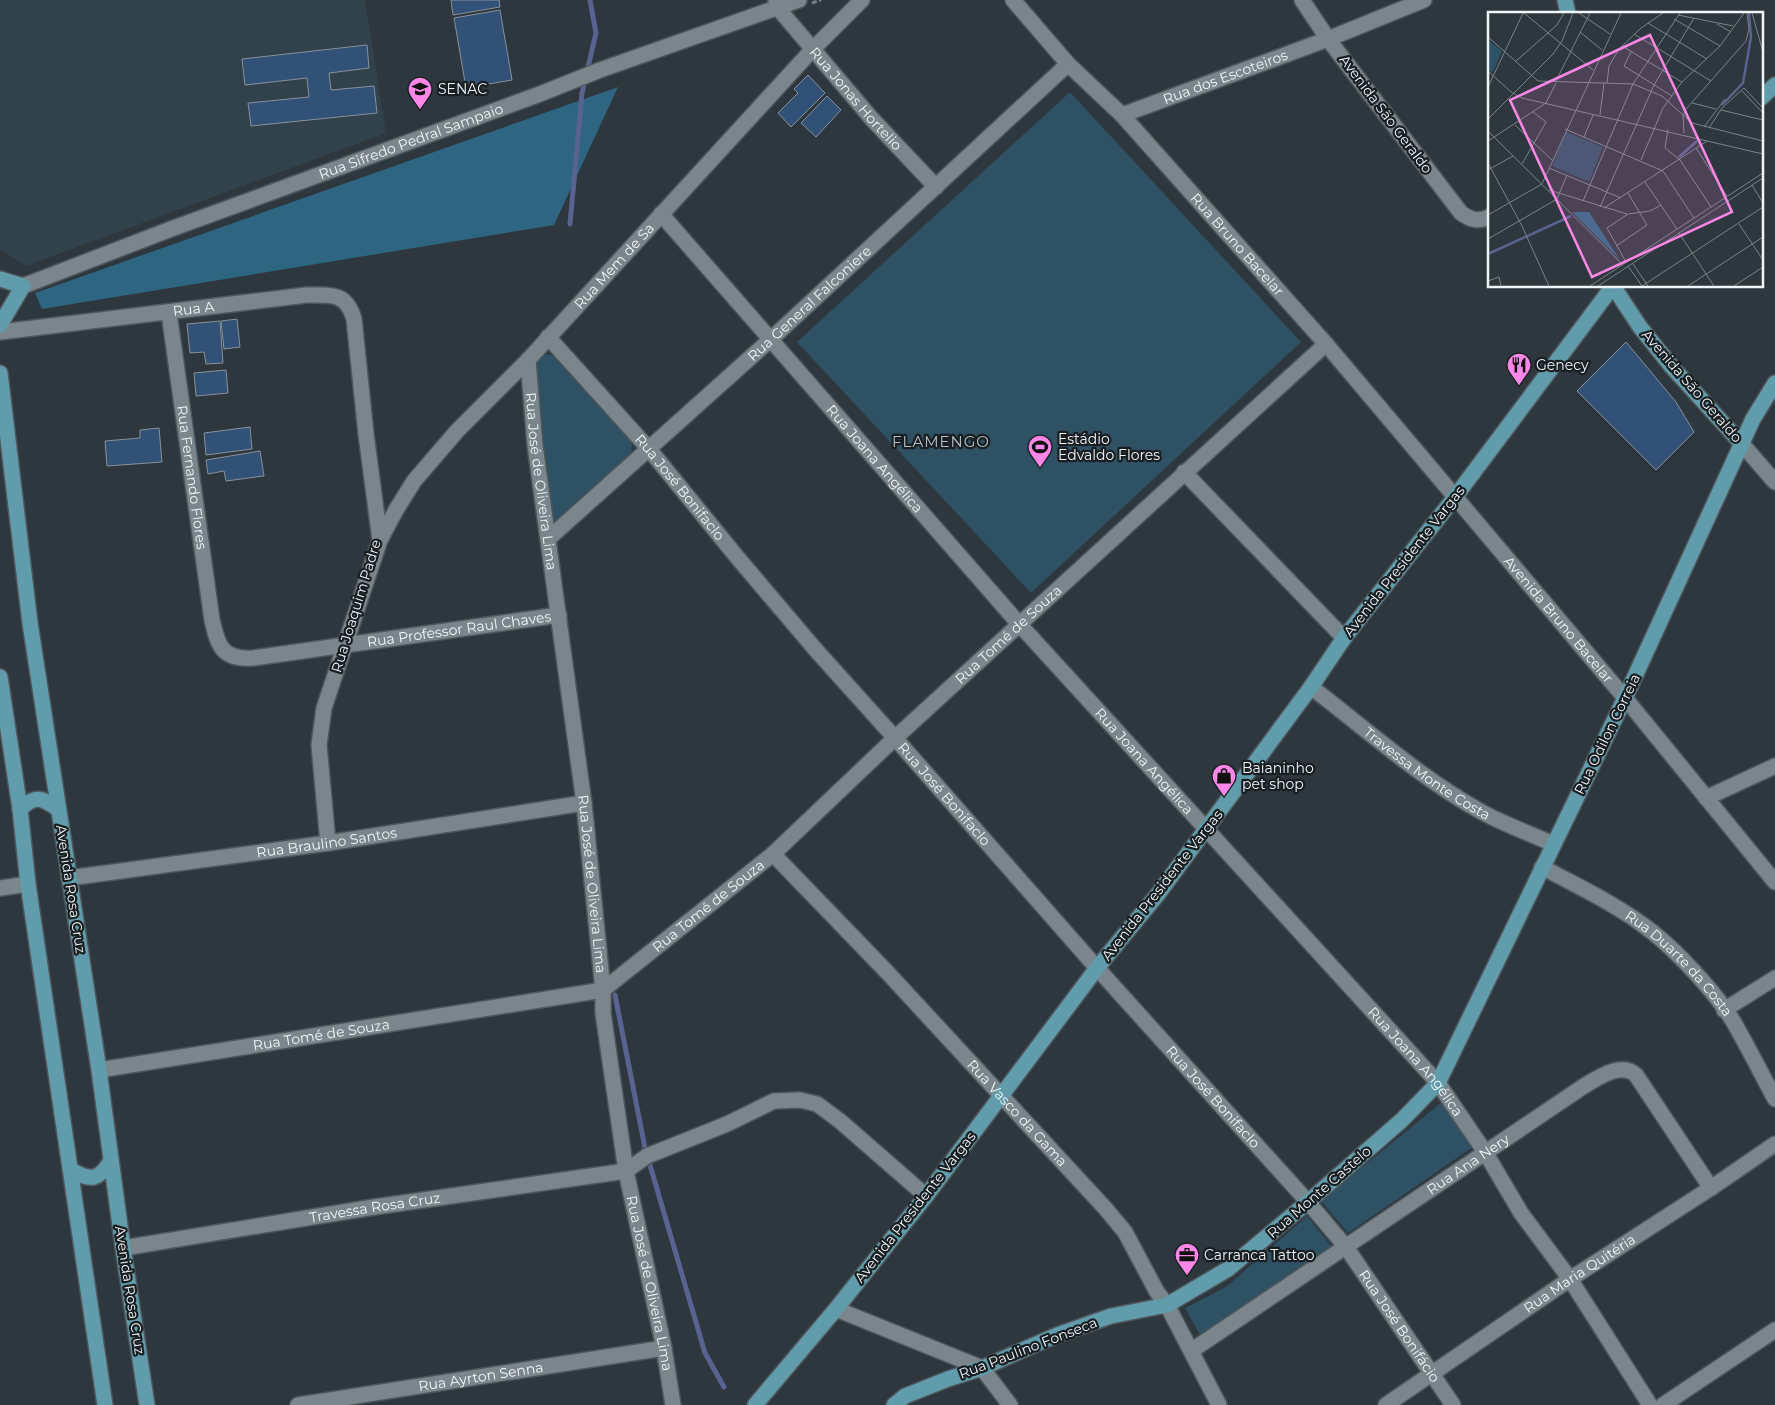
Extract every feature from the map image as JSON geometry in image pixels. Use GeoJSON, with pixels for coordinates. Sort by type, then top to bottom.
{"type":"FeatureCollection","features":[{"type":"Feature","properties":{"kind":"main road"},"geometry":{"type":"LineString","coordinates":[[1762,97],[1775,85]]}},
{"type":"Feature","properties":{"kind":"main road"},"geometry":{"type":"LineString","coordinates":[[0,279],[23,286],[0,325]]}},
{"type":"Feature","properties":{"kind":"main road","name":"Avenida Presidente Vargas"},"geometry":{"type":"LineString","coordinates":[[755,1405],[836,1309],[926,1196],[1097,968],[1158,894],[1311,687],[1344,638],[1455,497],[1612,288]]}},
{"type":"Feature","properties":{"kind":"main road","name":"Avenida São Geraldo"},"geometry":{"type":"LineString","coordinates":[[1614,288],[1640,327],[1672,367],[1742,444]]}},
{"type":"Feature","properties":{"kind":"main road","name":"Avenida Rosa Cruz"},"geometry":{"type":"LineString","coordinates":[[0,373],[30,623],[99,1070],[147,1405]]}},
{"type":"Feature","properties":{"kind":"main road","name":"Rua Odilon Correia"},"geometry":{"type":"LineString","coordinates":[[1438,1083],[1625,698],[1753,418],[1775,383]]}},
{"type":"Feature","properties":{"kind":"main road"},"geometry":{"type":"LineString","coordinates":[[0,677],[20,809],[28,884],[104,1405]]}},
{"type":"Feature","properties":{"kind":"main road"},"geometry":{"type":"LineString","coordinates":[[20,809],[26,803],[36,798],[45,800],[58,809]]}},
{"type":"Feature","properties":{"kind":"main road","name":"Rua Monte Castelo"},"geometry":{"type":"LineString","coordinates":[[1167,1305],[1228,1269],[1402,1120],[1438,1083]]}},
{"type":"Feature","properties":{"kind":"main road"},"geometry":{"type":"LineString","coordinates":[[71,1170],[91,1178],[100,1176],[111,1161]]}},
{"type":"Feature","properties":{"kind":"main road","name":"Rua Paulino Fonseca"},"geometry":{"type":"LineString","coordinates":[[894,1405],[905,1396],[948,1378],[982,1368],[1057,1335],[1111,1316],[1167,1305]]}},
{"type":"Feature","properties":{"kind":"street","name":"Rua Sifredo Pedral Sampaio"},"geometry":{"type":"LineString","coordinates":[[23,286],[171,229],[435,134],[776,4],[799,0]]}},
{"type":"Feature","properties":{"kind":"street","name":"Rua Mem de Sa"},"geometry":{"type":"LineString","coordinates":[[380,540],[414,481],[457,431],[528,360],[812,50],[862,0]]}},
{"type":"Feature","properties":{"kind":"street","name":"Rua Bruno Bacelar"},"geometry":{"type":"LineString","coordinates":[[1013,0],[1068,64],[1122,115],[1326,344],[1455,497]]}},
{"type":"Feature","properties":{"kind":"street","name":"Avenida São Geraldo"},"geometry":{"type":"LineString","coordinates":[[1302,0],[1328,39],[1461,213],[1474,220],[1488,217]]}},
{"type":"Feature","properties":{"kind":"street","name":"Rua dos Escoteiros"},"geometry":{"type":"LineString","coordinates":[[1122,115],[1328,39],[1424,0]]}},
{"type":"Feature","properties":{"kind":"street","name":"Rua Jonas Hortelio"},"geometry":{"type":"LineString","coordinates":[[776,4],[812,50],[872,119],[936,187]]}},
{"type":"Feature","properties":{"kind":"street","name":"Rua General Falconiere"},"geometry":{"type":"LineString","coordinates":[[548,539],[770,340],[1068,64]]}},
{"type":"Feature","properties":{"kind":"street","name":"Rua Joana Angélica"},"geometry":{"type":"LineString","coordinates":[[661,214],[1020,624],[1438,1083],[1485,1152],[1521,1213],[1570,1279],[1650,1405]]}},
{"type":"Feature","properties":{"kind":"street","name":"Rua A"},"geometry":{"type":"LineString","coordinates":[[0,332],[307,295],[330,295],[341,298],[351,308],[354,319],[355,338]]}},
{"type":"Feature","properties":{"kind":"street","name":"Rua Fernando Flores"},"geometry":{"type":"LineString","coordinates":[[169,313],[212,620],[217,643]]}},
{"type":"Feature","properties":{"kind":"street","name":"Rua José Bonifaclo"},"geometry":{"type":"LineString","coordinates":[[548,337],[649,449],[737,558],[815,649],[1097,968],[1308,1202],[1346,1248]]}},
{"type":"Feature","properties":{"kind":"street","name":"Rua Joaquim Padre"},"geometry":{"type":"LineString","coordinates":[[328,843],[318,745],[320,730],[324,708],[380,540],[355,338]]}},
{"type":"Feature","properties":{"kind":"street","name":"Rua Tomé de Souza"},"geometry":{"type":"LineString","coordinates":[[99,1070],[603,990],[773,854],[895,738],[1326,344]]}},
{"type":"Feature","properties":{"kind":"street","name":"Rua José de Oliveira Lima"},"geometry":{"type":"LineString","coordinates":[[528,360],[535,445],[584,803],[603,990],[603,1013],[626,1171],[664,1348],[673,1405]]}},
{"type":"Feature","properties":{"kind":"street","name":"Avenida São Geraldo"},"geometry":{"type":"LineString","coordinates":[[1742,444],[1775,482]]}},
{"type":"Feature","properties":{"kind":"street"},"geometry":{"type":"LineString","coordinates":[[1184,472],[1344,638]]}},
{"type":"Feature","properties":{"kind":"street","name":"Avenida Bruno Bacelar"},"geometry":{"type":"LineString","coordinates":[[1455,497],[1625,698],[1775,882]]}},
{"type":"Feature","properties":{"kind":"street","name":"Rua Professor Raul Chaves"},"geometry":{"type":"LineString","coordinates":[[217,643],[230,656],[245,659],[559,615]]}},
{"type":"Feature","properties":{"kind":"street","name":"Travessa Monte Costa"},"geometry":{"type":"LineString","coordinates":[[1311,687],[1394,753],[1441,786],[1481,811],[1553,844]]}},
{"type":"Feature","properties":{"kind":"street"},"geometry":{"type":"LineString","coordinates":[[1706,798],[1775,766]]}},
{"type":"Feature","properties":{"kind":"street","name":"Rua Braulino Santos"},"geometry":{"type":"LineString","coordinates":[[69,878],[328,843],[584,803]]}},
{"type":"Feature","properties":{"kind":"street","name":"Rua Vasco da Gama"},"geometry":{"type":"LineString","coordinates":[[773,854],[886,972],[1105,1208],[1125,1232],[1157,1292],[1167,1305],[1219,1405]]}},
{"type":"Feature","properties":{"kind":"street","name":"Rua Duarte da Costa"},"geometry":{"type":"LineString","coordinates":[[1542,867],[1631,916],[1652,931],[1673,950],[1732,1020],[1775,1098]]}},
{"type":"Feature","properties":{"kind":"street"},"geometry":{"type":"LineString","coordinates":[[0,888],[28,884]]}},
{"type":"Feature","properties":{"kind":"street"},"geometry":{"type":"LineString","coordinates":[[1724,1010],[1775,978]]}},
{"type":"Feature","properties":{"kind":"street","name":"Rua Ana Nery"},"geometry":{"type":"LineString","coordinates":[[1191,1351],[1584,1086],[1619,1069],[1627,1070],[1636,1075],[1711,1188]]}},
{"type":"Feature","properties":{"kind":"street"},"geometry":{"type":"LineString","coordinates":[[626,1171],[647,1156],[727,1124],[774,1101],[800,1100],[817,1104],[840,1121],[926,1196]]}},
{"type":"Feature","properties":{"kind":"street","name":"Rua Maria Quitéria"},"geometry":{"type":"LineString","coordinates":[[1386,1405],[1570,1279],[1711,1188],[1775,1144]]}},
{"type":"Feature","properties":{"kind":"street","name":"Travessa Rosa Cruz"},"geometry":{"type":"LineString","coordinates":[[123,1248],[374,1207],[626,1171]]}},
{"type":"Feature","properties":{"kind":"street","name":"Rua José Bonifácio"},"geometry":{"type":"LineString","coordinates":[[1346,1248],[1453,1405]]}},
{"type":"Feature","properties":{"kind":"street"},"geometry":{"type":"LineString","coordinates":[[836,1309],[982,1368],[1010,1405]]}},
{"type":"Feature","properties":{"kind":"street"},"geometry":{"type":"LineString","coordinates":[[1664,1405],[1775,1330]]}},
{"type":"Feature","properties":{"kind":"street","name":"Rua Ayrton Senna"},"geometry":{"type":"LineString","coordinates":[[298,1405],[664,1348]]}},
{"type":"Feature","properties":{"kind":"shaded area"},"geometry":{"type":"Polygon","coordinates":[[[0,0],[365,0],[386,133],[26,266],[0,249],[0,0]]]}},
{"type":"Feature","properties":{"kind":"shaded area"},"geometry":{"type":"Polygon","coordinates":[[[618,87],[554,225],[42,309],[35,293],[618,87]]]}},
{"type":"Feature","properties":{"kind":"shaded area","name":"Estádio Edvaldo Flores"},"geometry":{"type":"Polygon","coordinates":[[[1070,92],[1301,342],[1031,593],[797,342],[1070,92]]]}},
{"type":"Feature","properties":{"kind":"shaded area"},"geometry":{"type":"Polygon","coordinates":[[[542,354],[552,355],[623,429],[632,444],[631,456],[554,522],[549,503],[534,370],[542,354]]]}},
{"type":"Feature","properties":{"kind":"shaded area"},"geometry":{"type":"Polygon","coordinates":[[[1442,1102],[1473,1147],[1348,1233],[1321,1201],[1442,1102]]]}},
{"type":"Feature","properties":{"kind":"shaded area"},"geometry":{"type":"Polygon","coordinates":[[[1307,1216],[1331,1246],[1200,1335],[1185,1308],[1226,1287],[1307,1216]]]}},
{"type":"Feature","properties":{"kind":"building"},"geometry":{"type":"Polygon","coordinates":[[[451,0],[499,0],[500,7],[453,15],[451,0]]]}},
{"type":"Feature","properties":{"kind":"building"},"geometry":{"type":"Polygon","coordinates":[[[500,10],[512,80],[466,88],[454,18],[500,10]]]}},
{"type":"Feature","properties":{"kind":"building"},"geometry":{"type":"Polygon","coordinates":[[[367,45],[369,68],[329,73],[331,90],[374,86],[377,113],[251,126],[248,103],[309,97],[307,78],[245,85],[242,59],[367,45]]]}},
{"type":"Feature","properties":{"kind":"building"},"geometry":{"type":"Polygon","coordinates":[[[808,75],[825,93],[791,127],[778,113],[798,93],[794,89],[808,75]]]}},
{"type":"Feature","properties":{"kind":"building"},"geometry":{"type":"Polygon","coordinates":[[[827,96],[841,110],[816,137],[801,123],[827,96]]]}},
{"type":"Feature","properties":{"kind":"building"},"geometry":{"type":"Polygon","coordinates":[[[237,319],[240,347],[224,349],[221,321],[237,319]]]}},
{"type":"Feature","properties":{"kind":"building"},"geometry":{"type":"Polygon","coordinates":[[[220,321],[223,363],[206,364],[204,352],[190,353],[187,324],[220,321]]]}},
{"type":"Feature","properties":{"kind":"building"},"geometry":{"type":"Polygon","coordinates":[[[1626,342],[1676,402],[1694,432],[1656,470],[1577,391],[1626,342]]]}},
{"type":"Feature","properties":{"kind":"building"},"geometry":{"type":"Polygon","coordinates":[[[226,370],[228,393],[196,396],[194,373],[226,370]]]}},
{"type":"Feature","properties":{"kind":"building"},"geometry":{"type":"Polygon","coordinates":[[[250,427],[252,449],[206,455],[204,433],[250,427]]]}},
{"type":"Feature","properties":{"kind":"building"},"geometry":{"type":"Polygon","coordinates":[[[159,428],[162,462],[107,466],[105,441],[140,438],[140,430],[159,428]]]}},
{"type":"Feature","properties":{"kind":"building"},"geometry":{"type":"Polygon","coordinates":[[[260,451],[264,476],[226,481],[224,471],[208,474],[206,460],[260,451]]]}},
{"type":"Feature","properties":{"kind":"waterway"},"geometry":{"type":"LineString","coordinates":[[570,224],[582,93],[596,33],[590,0]]}},
{"type":"Feature","properties":{"kind":"waterway"},"geometry":{"type":"LineString","coordinates":[[615,995],[645,1148],[705,1353],[724,1387]]}},
{"type":"Feature","properties":{"kind":"place","name":"SENAC"},"geometry":{"type":"Point","coordinates":[420,110]}},
{"type":"Feature","properties":{"kind":"place","name":"Genecy"},"geometry":{"type":"Point","coordinates":[1519,386]}},
{"type":"Feature","properties":{"kind":"place","name":"Estádio Edvaldo Flores"},"geometry":{"type":"Point","coordinates":[1040,468]}},
{"type":"Feature","properties":{"kind":"place","name":"Baianinho pet shop"},"geometry":{"type":"Point","coordinates":[1224,797]}},
{"type":"Feature","properties":{"kind":"place","name":"Carranca Tattoo"},"geometry":{"type":"Point","coordinates":[1187,1276]}},
{"type":"Feature","properties":{"kind":"district","name":"FLAMENGO"},"geometry":{"type":"Point","coordinates":[941,441]}}]}
